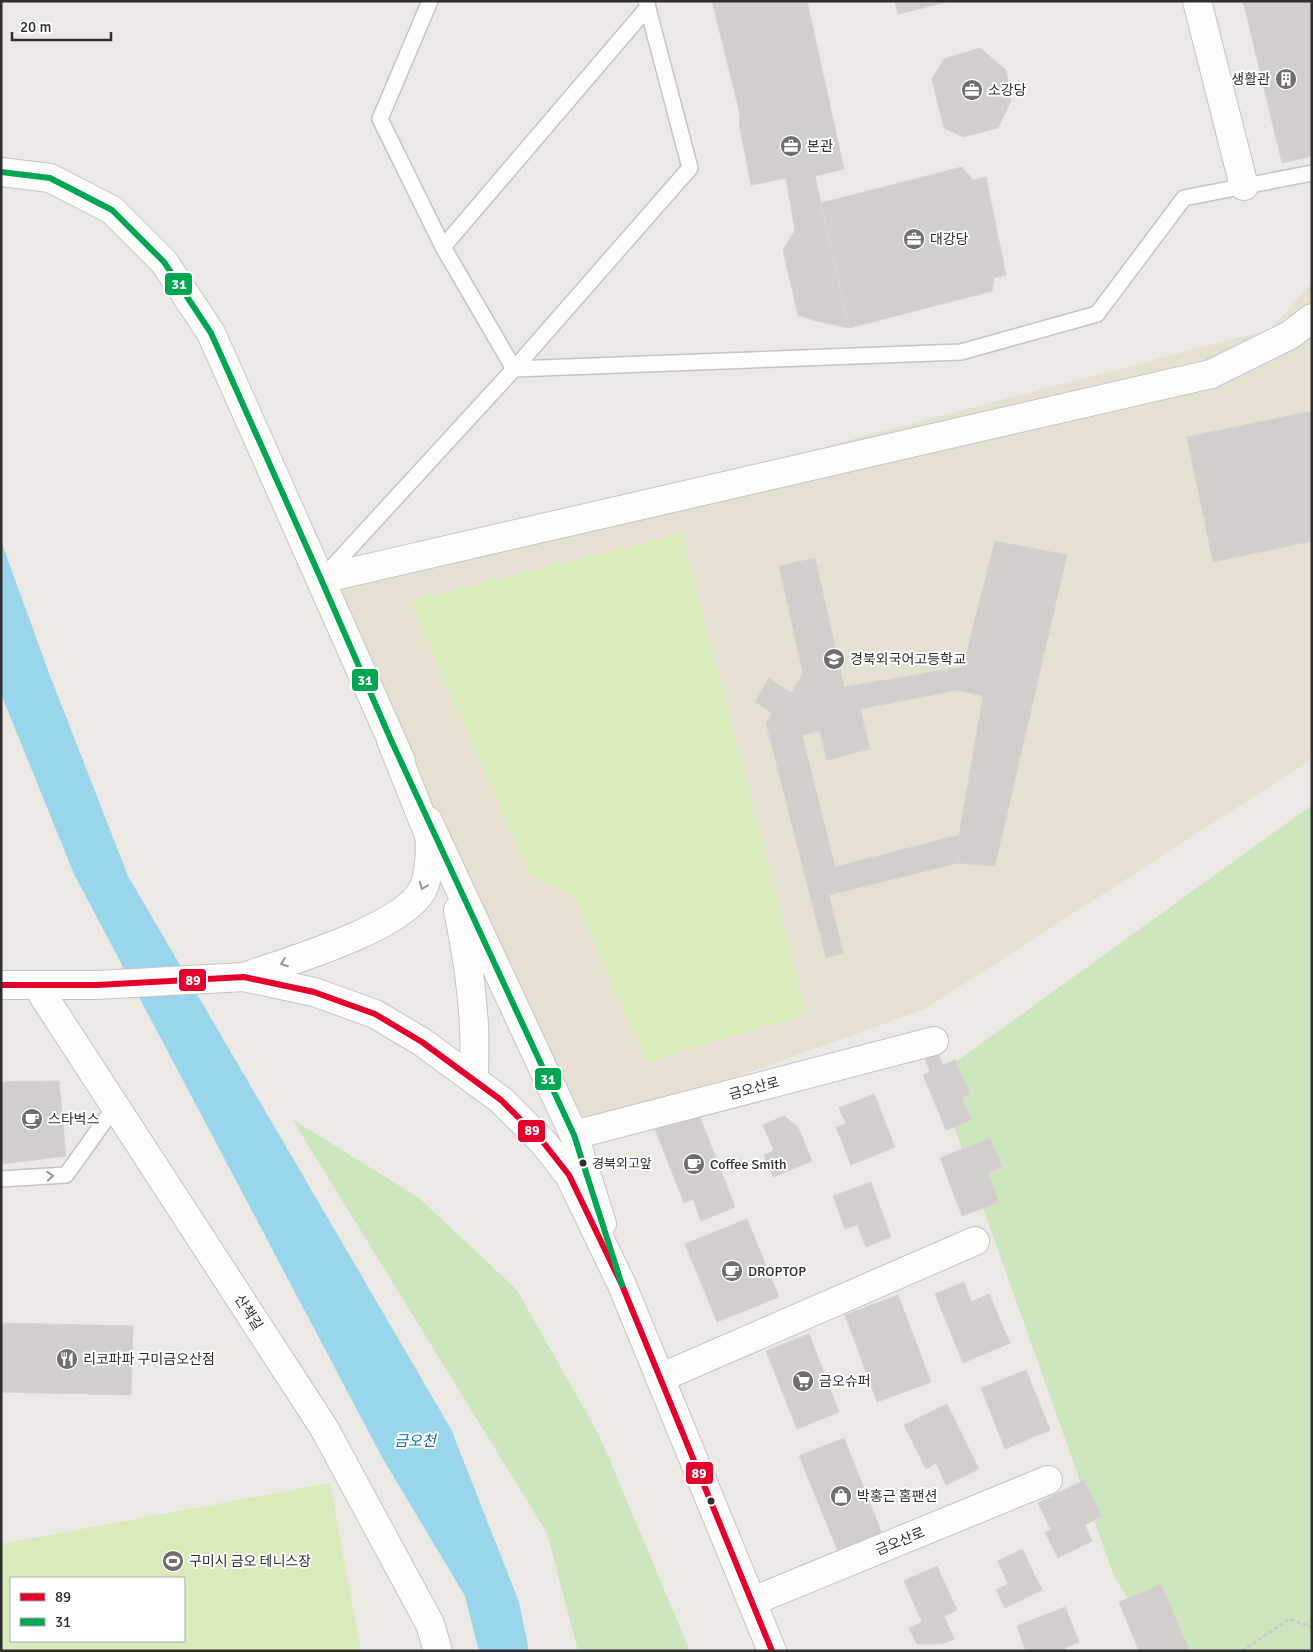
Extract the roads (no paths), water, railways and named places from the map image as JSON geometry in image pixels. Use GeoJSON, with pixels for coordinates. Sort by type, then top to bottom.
{"type":"FeatureCollection","features":[{"type":"Feature","properties":{"kind":"street"},"geometry":{"type":"LineString","coordinates":[[1198,1],[1244,186]]}},
{"type":"Feature","properties":{"kind":"street"},"geometry":{"type":"LineString","coordinates":[[1,172],[50,178],[112,210],[164,262],[211,333],[391,740],[574,1135],[622,1285]]}},
{"type":"Feature","properties":{"kind":"street"},"geometry":{"type":"LineString","coordinates":[[321,579],[1212,374],[1290,335],[1312,318]]}},
{"type":"Feature","properties":{"kind":"street"},"geometry":{"type":"LineString","coordinates":[[244,977],[312,953],[381,924],[403,911],[423,889],[429,866],[429,836],[391,740]]}},
{"type":"Feature","properties":{"kind":"street"},"geometry":{"type":"LineString","coordinates":[[436,838],[457,905],[467,954],[474,1026],[474,1080]]}},
{"type":"Feature","properties":{"kind":"street"},"geometry":{"type":"LineString","coordinates":[[1,985],[97,985],[244,977],[314,992],[375,1014],[422,1042],[502,1100],[543,1142],[569,1176],[622,1285],[772,1651]]}},
{"type":"Feature","properties":{"kind":"street","name":"산책길"},"geometry":{"type":"LineString","coordinates":[[38,986],[324,1428],[430,1624],[438,1651]]}},
{"type":"Feature","properties":{"kind":"street","name":"금오산로"},"geometry":{"type":"LineString","coordinates":[[574,1135],[934,1041]]}},
{"type":"Feature","properties":{"kind":"street"},"geometry":{"type":"LineString","coordinates":[[660,1378],[975,1241]]}},
{"type":"Feature","properties":{"kind":"street","name":"금오산로"},"geometry":{"type":"LineString","coordinates":[[753,1601],[1048,1480]]}},
{"type":"Feature","properties":{"kind":"lane"},"geometry":{"type":"LineString","coordinates":[[430,1],[380,119],[443,247],[514,369]]}},
{"type":"Feature","properties":{"kind":"lane"},"geometry":{"type":"LineString","coordinates":[[443,247],[647,4]]}},
{"type":"Feature","properties":{"kind":"lane"},"geometry":{"type":"LineString","coordinates":[[321,579],[514,369],[690,168],[647,4]]}},
{"type":"Feature","properties":{"kind":"lane"},"geometry":{"type":"LineString","coordinates":[[514,369],[960,352],[1096,314],[1184,198],[1312,173]]}},
{"type":"Feature","properties":{"kind":"lane"},"geometry":{"type":"LineString","coordinates":[[1,1178],[66,1175],[116,1105]]}},
{"type":"Feature","properties":{"kind":"water","name":"금오천"},"geometry":{"type":"Polygon","coordinates":[[[1,541],[49,673],[128,876],[451,1429],[519,1602],[529,1651],[479,1651],[465,1596],[383,1459],[74,874],[1,694],[1,541]]]}},
{"type":"Feature","properties":{"kind":"place","name":"생활관"},"geometry":{"type":"Point","coordinates":[1286,79]}},
{"type":"Feature","properties":{"kind":"place","name":"소강당"},"geometry":{"type":"Point","coordinates":[972,90]}},
{"type":"Feature","properties":{"kind":"place","name":"본관"},"geometry":{"type":"Point","coordinates":[791,146]}},
{"type":"Feature","properties":{"kind":"place","name":"대강당"},"geometry":{"type":"Point","coordinates":[914,239]}},
{"type":"Feature","properties":{"kind":"place","name":"경북외국어고등학교"},"geometry":{"type":"Point","coordinates":[834,659]}},
{"type":"Feature","properties":{"kind":"place","name":"스타벅스"},"geometry":{"type":"Point","coordinates":[32,1119]}},
{"type":"Feature","properties":{"kind":"place","name":"경북외고앞"},"geometry":{"type":"Point","coordinates":[583,1163]}},
{"type":"Feature","properties":{"kind":"place","name":"Coffee Smith"},"geometry":{"type":"Point","coordinates":[694,1164]}},
{"type":"Feature","properties":{"kind":"place","name":"DROPTOP"},"geometry":{"type":"Point","coordinates":[732,1271]}},
{"type":"Feature","properties":{"kind":"place","name":"리코파파 구미금오산점"},"geometry":{"type":"Point","coordinates":[67,1359]}},
{"type":"Feature","properties":{"kind":"place","name":"금오슈퍼"},"geometry":{"type":"Point","coordinates":[803,1381]}},
{"type":"Feature","properties":{"kind":"place","name":"박홍근 홈팬션"},"geometry":{"type":"Point","coordinates":[841,1496]}},
{"type":"Feature","properties":{"kind":"place","name":"구미시 금오 테니스장"},"geometry":{"type":"Point","coordinates":[173,1561]}}]}
